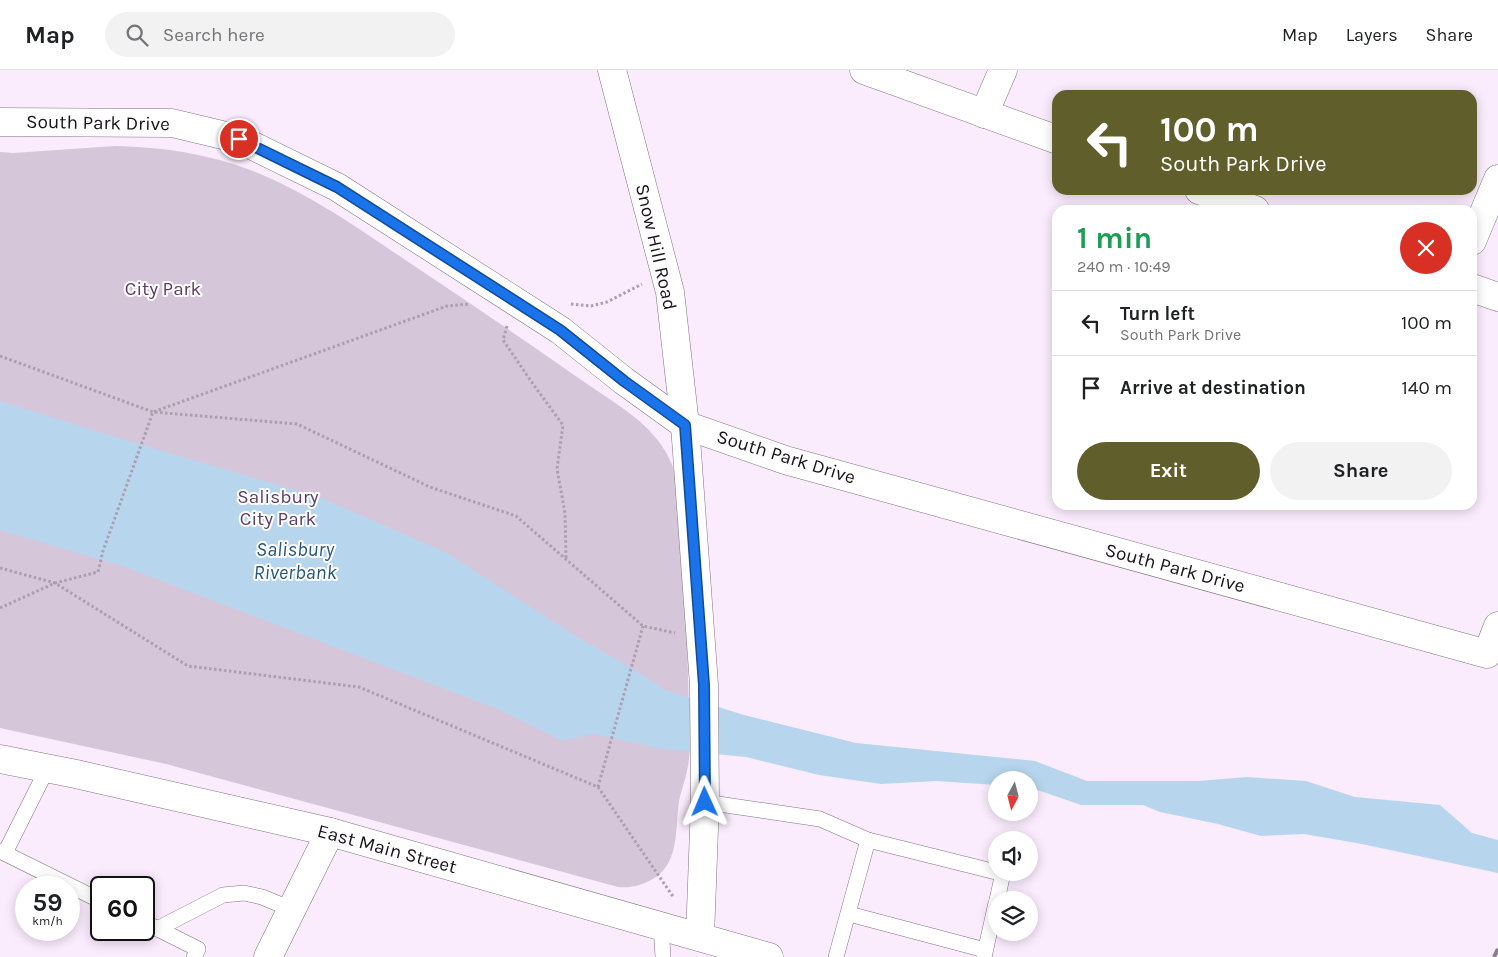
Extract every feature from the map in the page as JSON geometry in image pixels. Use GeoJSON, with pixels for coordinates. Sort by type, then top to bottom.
{"type":"FeatureCollection","features":[{"type":"Feature","properties":{"kind":"street","name":"Snow Hill Road"},"geometry":{"type":"LineString","coordinates":[[612,70],[670,292],[685,425],[704,685],[709,945]]}},
{"type":"Feature","properties":{"kind":"street"},"geometry":{"type":"LineString","coordinates":[[864,70],[1052,138]]}},
{"type":"Feature","properties":{"kind":"street"},"geometry":{"type":"LineString","coordinates":[[984,114],[1003,70]]}},
{"type":"Feature","properties":{"kind":"street","name":"South Park Drive"},"geometry":{"type":"LineString","coordinates":[[0,122],[172,123],[239,139],[337,187],[560,330],[624,381],[685,425],[786,460],[1487,654],[1498,626]]}},
{"type":"Feature","properties":{"kind":"street"},"geometry":{"type":"LineString","coordinates":[[1477,229],[1498,179]]}},
{"type":"Feature","properties":{"kind":"street"},"geometry":{"type":"LineString","coordinates":[[1213,195],[1241,205]]}},
{"type":"Feature","properties":{"kind":"street"},"geometry":{"type":"LineString","coordinates":[[1477,290],[1498,297]]}},
{"type":"Feature","properties":{"kind":"street","name":"East Main Street"},"geometry":{"type":"LineString","coordinates":[[0,759],[330,832],[661,926],[709,945],[769,957]]}},
{"type":"Feature","properties":{"kind":"street"},"geometry":{"type":"LineString","coordinates":[[268,957],[330,832]]}},
{"type":"Feature","properties":{"kind":"lane"},"geometry":{"type":"LineString","coordinates":[[47,768],[2,852],[90,896]]}},
{"type":"Feature","properties":{"kind":"lane"},"geometry":{"type":"LineString","coordinates":[[705,802],[820,819],[868,840],[988,870]]}},
{"type":"Feature","properties":{"kind":"lane"},"geometry":{"type":"LineString","coordinates":[[836,957],[868,840]]}},
{"type":"Feature","properties":{"kind":"lane"},"geometry":{"type":"LineString","coordinates":[[155,923],[223,895],[244,893],[262,897],[292,909]]}},
{"type":"Feature","properties":{"kind":"lane"},"geometry":{"type":"LineString","coordinates":[[849,914],[985,954],[988,941]]}},
{"type":"Feature","properties":{"kind":"lane"},"geometry":{"type":"LineString","coordinates":[[661,926],[663,957]]}},
{"type":"Feature","properties":{"kind":"lane"},"geometry":{"type":"LineString","coordinates":[[155,928],[196,953]]}},
{"type":"Feature","properties":{"kind":"path"},"geometry":{"type":"LineString","coordinates":[[564,304],[591,306],[607,302],[648,281],[661,257]]}},
{"type":"Feature","properties":{"kind":"path"},"geometry":{"type":"LineString","coordinates":[[153,412],[447,306],[515,302],[503,340],[563,425],[558,469],[565,513],[566,558]]}},
{"type":"Feature","properties":{"kind":"path"},"geometry":{"type":"LineString","coordinates":[[0,356],[153,412],[297,424],[430,487],[516,516],[643,626],[701,638]]}},
{"type":"Feature","properties":{"kind":"path"},"geometry":{"type":"LineString","coordinates":[[0,608],[54,583],[98,572],[153,412]]}},
{"type":"Feature","properties":{"kind":"path"},"geometry":{"type":"LineString","coordinates":[[0,568],[54,583],[188,666],[359,686],[598,787],[709,945]]}},
{"type":"Feature","properties":{"kind":"path"},"geometry":{"type":"LineString","coordinates":[[598,787],[643,626]]}},
{"type":"Feature","properties":{"kind":"green space","name":"Salisbury City Park"},"geometry":{"type":"Polygon","coordinates":[[[116,146],[186,152],[220,160],[273,179],[311,199],[366,233],[614,402],[645,426],[661,445],[674,471],[678,498],[684,576],[690,752],[679,801],[672,856],[660,873],[651,880],[631,887],[618,887],[166,764],[0,728],[0,152],[13,153],[116,146]]]}},
{"type":"Feature","properties":{"kind":"water","name":"Salisbury Riverbank"},"geometry":{"type":"Polygon","coordinates":[[[0,401],[319,497],[447,553],[572,634],[665,690],[744,715],[856,743],[1035,761],[1087,781],[1198,781],[1247,777],[1306,781],[1355,797],[1440,805],[1472,833],[1498,840],[1498,873],[1362,844],[1304,834],[1261,836],[1218,824],[1160,812],[1143,805],[1081,805],[1038,790],[1038,771],[988,771],[988,784],[936,781],[881,784],[819,775],[746,757],[663,749],[592,734],[563,741],[500,710],[125,567],[0,530],[0,401]]]}},
{"type":"Feature","properties":{"kind":"railway"},"geometry":{"type":"LineString","coordinates":[[1494,957],[1498,949]]}},
{"type":"Feature","properties":{"kind":"route"},"geometry":{"type":"LineString","coordinates":[[239,139],[337,187],[560,330],[624,381],[685,425],[704,685],[705,802]]}},
{"type":"Feature","properties":{"kind":"park label","name":"City Park"},"geometry":{"type":"Point","coordinates":[163,289]}}]}
